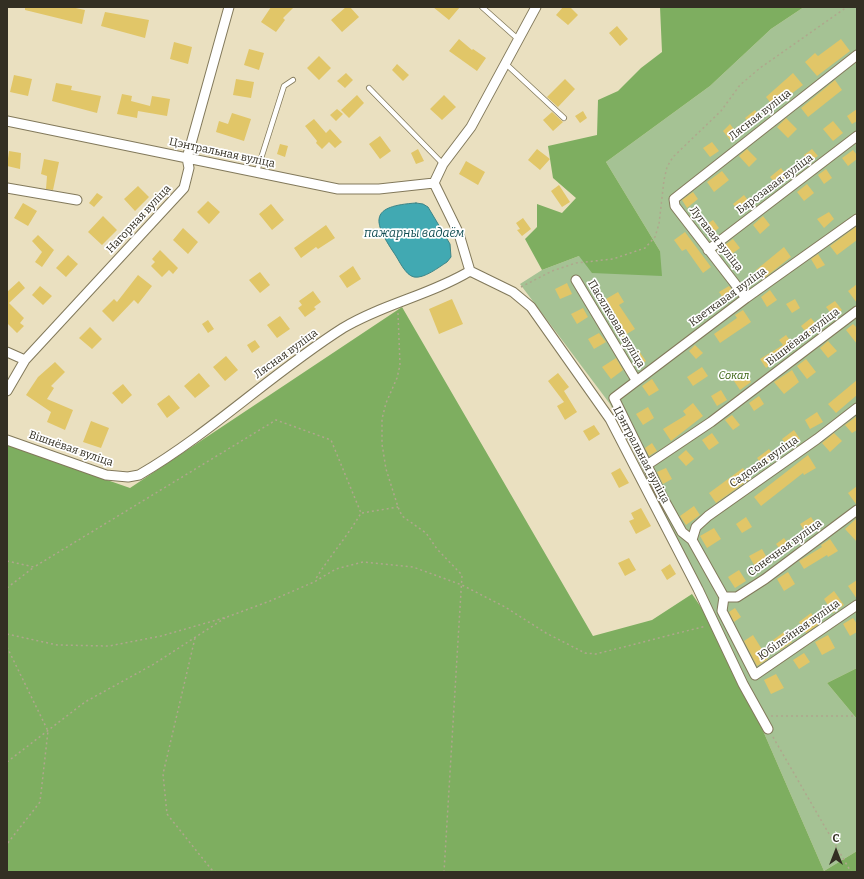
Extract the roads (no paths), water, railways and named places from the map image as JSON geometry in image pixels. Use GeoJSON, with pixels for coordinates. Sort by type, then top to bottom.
{"type":"FeatureCollection","features":[{"type":"Feature","properties":{"kind":"street","name":"Нагорная вуліца"},"geometry":{"type":"LineString","coordinates":[[7,391],[25,360],[184,188],[188,168],[187,158],[229,7]]}},
{"type":"Feature","properties":{"kind":"street"},"geometry":{"type":"LineString","coordinates":[[470,271],[459,234],[434,183],[443,164],[471,127],[536,7]]}},
{"type":"Feature","properties":{"kind":"street","name":"Лясная вуліца"},"geometry":{"type":"LineString","coordinates":[[678,194],[857,55]]}},
{"type":"Feature","properties":{"kind":"street","name":"Цэнтральная вуліца"},"geometry":{"type":"LineString","coordinates":[[7,121],[257,171],[319,186],[351,190],[379,189],[434,183]]}},
{"type":"Feature","properties":{"kind":"street","name":"Бярозавая вуліца"},"geometry":{"type":"LineString","coordinates":[[708,250],[857,136]]}},
{"type":"Feature","properties":{"kind":"street"},"geometry":{"type":"LineString","coordinates":[[7,188],[77,200]]}},
{"type":"Feature","properties":{"kind":"street","name":"Лугавая вуліца"},"geometry":{"type":"LineString","coordinates":[[678,194],[674,199],[675,206],[746,298]]}},
{"type":"Feature","properties":{"kind":"street","name":"Кветкавая вуліца"},"geometry":{"type":"LineString","coordinates":[[647,465],[614,398],[746,298],[857,219]]}},
{"type":"Feature","properties":{"kind":"street","name":"Цэнтральная вуліца"},"geometry":{"type":"LineString","coordinates":[[470,271],[522,298],[539,316],[610,419],[698,589],[713,624],[743,684],[768,729]]}},
{"type":"Feature","properties":{"kind":"street","name":"Лясная вуліца"},"geometry":{"type":"LineString","coordinates":[[128,477],[139,475],[148,470],[343,328],[378,310],[440,286],[470,271]]}},
{"type":"Feature","properties":{"kind":"street","name":"Пасялковая вуліца"},"geometry":{"type":"LineString","coordinates":[[576,280],[636,380]]}},
{"type":"Feature","properties":{"kind":"street","name":"Вішнёвая вуліца"},"geometry":{"type":"LineString","coordinates":[[647,465],[711,422],[857,311]]}},
{"type":"Feature","properties":{"kind":"street"},"geometry":{"type":"LineString","coordinates":[[7,352],[25,360]]}},
{"type":"Feature","properties":{"kind":"street","name":"Садовая вуліца"},"geometry":{"type":"LineString","coordinates":[[692,540],[696,527],[708,516],[817,439],[857,408]]}},
{"type":"Feature","properties":{"kind":"street","name":"Вішнёвая вуліца"},"geometry":{"type":"LineString","coordinates":[[7,440],[106,475],[128,477]]}},
{"type":"Feature","properties":{"kind":"street"},"geometry":{"type":"LineString","coordinates":[[647,465],[682,532],[692,540],[724,597]]}},
{"type":"Feature","properties":{"kind":"street","name":"Сонечная вуліца"},"geometry":{"type":"LineString","coordinates":[[724,597],[737,597],[765,579],[857,510]]}},
{"type":"Feature","properties":{"kind":"street"},"geometry":{"type":"LineString","coordinates":[[698,589],[714,581]]}},
{"type":"Feature","properties":{"kind":"street","name":"Юбілейная вуліца"},"geometry":{"type":"LineString","coordinates":[[724,597],[722,611],[755,675],[857,604]]}},
{"type":"Feature","properties":{"kind":"lane"},"geometry":{"type":"LineString","coordinates":[[482,7],[519,40]]}},
{"type":"Feature","properties":{"kind":"lane"},"geometry":{"type":"LineString","coordinates":[[506,64],[564,118]]}},
{"type":"Feature","properties":{"kind":"lane"},"geometry":{"type":"LineString","coordinates":[[257,171],[284,86],[293,80]]}},
{"type":"Feature","properties":{"kind":"lane"},"geometry":{"type":"LineString","coordinates":[[369,88],[443,164]]}},
{"type":"Feature","properties":{"kind":"water","name":"пажарны вадаём"},"geometry":{"type":"Polygon","coordinates":[[[416,203],[423,204],[428,207],[450,244],[451,257],[447,262],[427,274],[414,277],[402,267],[387,242],[379,223],[383,211],[390,207],[416,203]]]}},
{"type":"Feature","properties":{"kind":"park label","name":"Сокал"},"geometry":{"type":"Point","coordinates":[734,376]}}]}
